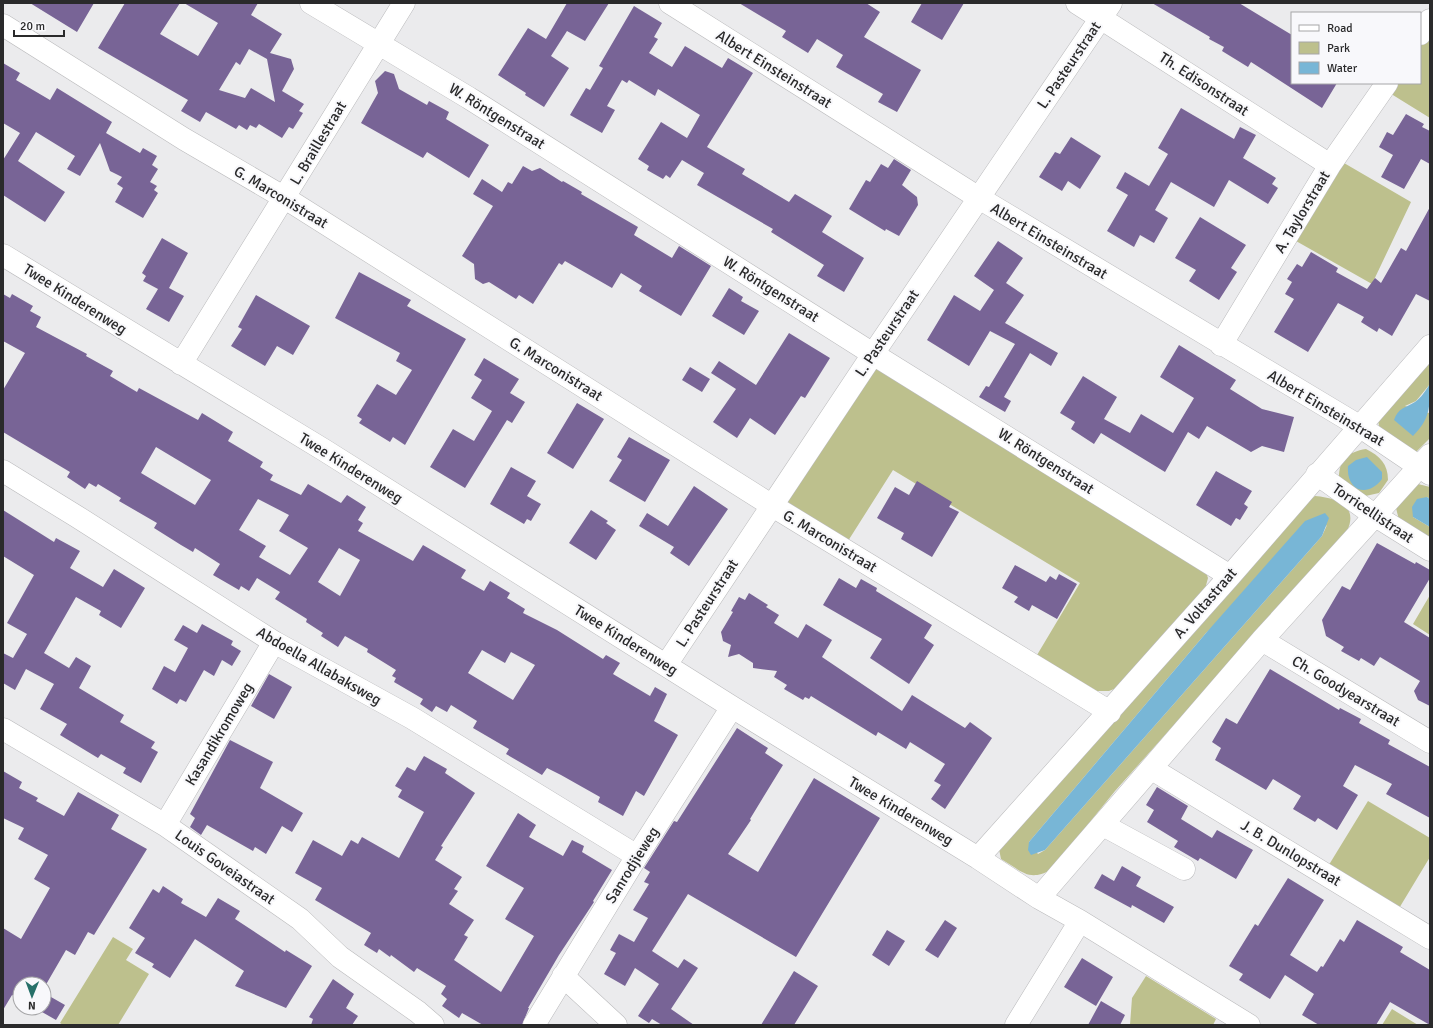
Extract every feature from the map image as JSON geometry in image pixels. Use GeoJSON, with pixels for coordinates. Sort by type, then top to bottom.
{"type":"FeatureCollection","features":[{"type":"Feature","properties":{"kind":"street","name":"W. Röntgenstraat"},"geometry":{"type":"LineString","coordinates":[[311,3],[476,102],[873,354],[1230,576]]}},
{"type":"Feature","properties":{"kind":"street","name":"L. Braillestraat"},"geometry":{"type":"LineString","coordinates":[[180,364],[285,198],[404,3]]}},
{"type":"Feature","properties":{"kind":"street","name":"Albert Einsteinstraat"},"geometry":{"type":"LineString","coordinates":[[670,3],[979,198],[1221,345],[1426,465]]}},
{"type":"Feature","properties":{"kind":"street","name":"Th. Edisonstraat"},"geometry":{"type":"LineString","coordinates":[[1077,3],[1106,10],[1330,165]]}},
{"type":"Feature","properties":{"kind":"street","name":"L. Pasteurstraat"},"geometry":{"type":"LineString","coordinates":[[666,665],[771,505],[1106,10]]}},
{"type":"Feature","properties":{"kind":"street"},"geometry":{"type":"LineString","coordinates":[[1421,33],[1430,20]]}},
{"type":"Feature","properties":{"kind":"street","name":"G. Marconistraat"},"geometry":{"type":"LineString","coordinates":[[3,25],[184,140],[285,198],[771,505],[1110,712]]}},
{"type":"Feature","properties":{"kind":"street","name":"A. Taylorstraat"},"geometry":{"type":"LineString","coordinates":[[1221,345],[1330,165],[1386,84]]}},
{"type":"Feature","properties":{"kind":"street","name":"Twee Kinderenweg"},"geometry":{"type":"LineString","coordinates":[[3,255],[180,364],[324,450],[732,707],[978,858],[1039,898],[1080,921],[1249,1025]]}},
{"type":"Feature","properties":{"kind":"street","name":"A. Voltastraat"},"geometry":{"type":"LineString","coordinates":[[978,858],[1110,712],[1430,346]]}},
{"type":"Feature","properties":{"kind":"street"},"geometry":{"type":"LineString","coordinates":[[1039,898],[1262,640],[1374,515],[1426,465]]}},
{"type":"Feature","properties":{"kind":"street","name":"Abdoella Allabaksweg"},"geometry":{"type":"LineString","coordinates":[[3,471],[274,642],[412,718],[637,856]]}},
{"type":"Feature","properties":{"kind":"street","name":"Torricellistraat"},"geometry":{"type":"LineString","coordinates":[[1317,474],[1374,515],[1430,550]]}},
{"type":"Feature","properties":{"kind":"street","name":"Ch. Goodyearstraat"},"geometry":{"type":"LineString","coordinates":[[1262,640],[1430,742]]}},
{"type":"Feature","properties":{"kind":"street","name":"Kasandikromoweg"},"geometry":{"type":"LineString","coordinates":[[165,825],[274,642]]}},
{"type":"Feature","properties":{"kind":"street","name":"Sanrodjieweg"},"geometry":{"type":"LineString","coordinates":[[534,1025],[637,856],[732,707]]}},
{"type":"Feature","properties":{"kind":"street","name":"Louis Goveiastraat"},"geometry":{"type":"LineString","coordinates":[[3,729],[165,825],[300,919],[340,957],[418,1012],[433,1025]]}},
{"type":"Feature","properties":{"kind":"street","name":"J. B. Dunlopstraat"},"geometry":{"type":"LineString","coordinates":[[1152,769],[1430,938]]}},
{"type":"Feature","properties":{"kind":"street"},"geometry":{"type":"LineString","coordinates":[[1103,825],[1184,869]]}},
{"type":"Feature","properties":{"kind":"street"},"geometry":{"type":"LineString","coordinates":[[1016,1025],[1080,921]]}},
{"type":"Feature","properties":{"kind":"street"},"geometry":{"type":"LineString","coordinates":[[563,976],[616,1025]]}},
{"type":"Feature","properties":{"kind":"green space"},"geometry":{"type":"Polygon","coordinates":[[[1430,27],[1430,118],[1388,92],[1393,84],[1421,84],[1421,40],[1430,27]]]}},
{"type":"Feature","properties":{"kind":"green space"},"geometry":{"type":"Polygon","coordinates":[[[1344,163],[1411,202],[1372,284],[1296,241],[1344,163]]]}},
{"type":"Feature","properties":{"kind":"green space"},"geometry":{"type":"Polygon","coordinates":[[[1430,358],[1430,384],[1416,401],[1405,406],[1429,413],[1430,412],[1430,438],[1415,453],[1380,430],[1378,421],[1430,358]]]}},
{"type":"Feature","properties":{"kind":"green space"},"geometry":{"type":"Polygon","coordinates":[[[877,367],[1205,570],[1208,578],[1204,593],[1119,687],[1109,691],[1097,691],[1037,655],[1080,583],[893,470],[848,541],[786,501],[877,367]]]}},
{"type":"Feature","properties":{"kind":"green space"},"geometry":{"type":"Polygon","coordinates":[[[1366,449],[1379,458],[1385,465],[1388,480],[1379,493],[1361,497],[1339,478],[1339,471],[1343,461],[1350,454],[1366,449]]]}},
{"type":"Feature","properties":{"kind":"green space"},"geometry":{"type":"Polygon","coordinates":[[[1418,484],[1430,487],[1430,499],[1427,497],[1413,517],[1430,527],[1430,539],[1399,520],[1396,508],[1410,487],[1418,484]]]}},
{"type":"Feature","properties":{"kind":"green space"},"geometry":{"type":"Polygon","coordinates":[[[1315,496],[1338,501],[1344,505],[1348,509],[1350,515],[1350,522],[1347,531],[1115,791],[1051,870],[1036,875],[1025,874],[1001,859],[999,849],[1306,502],[1315,496]],[[1327,525],[1206,633],[1029,842],[1038,854],[1045,850],[1322,536],[1327,525]]]}},
{"type":"Feature","properties":{"kind":"green space"},"geometry":{"type":"Polygon","coordinates":[[[1430,595],[1430,635],[1413,624],[1430,595]]]}},
{"type":"Feature","properties":{"kind":"green space"},"geometry":{"type":"Polygon","coordinates":[[[1368,801],[1430,838],[1430,857],[1398,910],[1327,868],[1368,801]]]}},
{"type":"Feature","properties":{"kind":"green space"},"geometry":{"type":"Polygon","coordinates":[[[113,937],[133,949],[126,960],[149,974],[118,1025],[63,1025],[60,1023],[113,937]]]}},
{"type":"Feature","properties":{"kind":"green space"},"geometry":{"type":"Polygon","coordinates":[[[1146,976],[1216,1019],[1213,1025],[1130,1025],[1132,998],[1146,976]]]}},
{"type":"Feature","properties":{"kind":"green space"},"geometry":{"type":"Polygon","coordinates":[[[1392,1009],[1418,1025],[1382,1025],[1392,1009]]]}},
{"type":"Feature","properties":{"kind":"water"},"geometry":{"type":"Polygon","coordinates":[[[1430,384],[1428,412],[1423,424],[1413,436],[1394,420],[1400,411],[1415,402],[1423,394],[1430,384]]]}},
{"type":"Feature","properties":{"kind":"water"},"geometry":{"type":"Polygon","coordinates":[[[1367,457],[1382,472],[1382,479],[1370,489],[1364,490],[1354,486],[1350,481],[1348,466],[1356,460],[1367,457]]]}},
{"type":"Feature","properties":{"kind":"water"},"geometry":{"type":"Polygon","coordinates":[[[1427,497],[1430,499],[1430,527],[1413,517],[1412,507],[1417,499],[1427,497]]]}},
{"type":"Feature","properties":{"kind":"water"},"geometry":{"type":"Polygon","coordinates":[[[1325,513],[1329,518],[1322,536],[1045,850],[1031,855],[1028,850],[1029,842],[1206,633],[1305,521],[1325,513]]]}},
{"type":"Feature","properties":{"kind":"building"},"geometry":{"type":"Polygon","coordinates":[[[30,3],[94,3],[77,32],[30,3]]]}},
{"type":"Feature","properties":{"kind":"building"},"geometry":{"type":"Polygon","coordinates":[[[125,3],[180,3],[160,34],[198,56],[218,23],[184,3],[258,3],[251,15],[282,34],[270,53],[291,59],[294,69],[282,91],[304,104],[299,111],[303,113],[293,129],[289,127],[282,138],[259,124],[256,128],[250,125],[247,130],[239,125],[236,129],[206,112],[200,122],[181,111],[188,100],[98,48],[125,3]],[[249,49],[240,65],[236,62],[219,90],[245,98],[251,88],[275,102],[267,59],[249,49]]]}},
{"type":"Feature","properties":{"kind":"building"},"geometry":{"type":"Polygon","coordinates":[[[567,3],[609,3],[585,41],[567,31],[551,56],[569,68],[544,107],[525,95],[526,93],[498,75],[528,28],[546,39],[567,3]]]}},
{"type":"Feature","properties":{"kind":"building"},"geometry":{"type":"Polygon","coordinates":[[[739,3],[866,3],[880,12],[864,37],[921,70],[897,112],[878,102],[883,94],[836,67],[843,55],[817,39],[808,53],[782,37],[786,31],[739,3]]]}},
{"type":"Feature","properties":{"kind":"building"},"geometry":{"type":"Polygon","coordinates":[[[922,3],[964,3],[942,40],[911,22],[922,3]]]}},
{"type":"Feature","properties":{"kind":"building"},"geometry":{"type":"Polygon","coordinates":[[[1152,3],[1239,3],[1291,34],[1291,84],[1336,84],[1322,108],[1251,62],[1248,67],[1222,51],[1224,47],[1209,39],[1210,37],[1152,3]]]}},
{"type":"Feature","properties":{"kind":"building"},"geometry":{"type":"Polygon","coordinates":[[[634,6],[662,23],[654,37],[658,39],[649,53],[672,67],[685,46],[722,68],[728,58],[753,73],[707,147],[745,169],[742,174],[789,202],[795,194],[832,216],[822,232],[864,258],[844,292],[817,276],[824,265],[771,232],[773,229],[697,185],[704,173],[682,160],[670,178],[666,175],[663,179],[647,170],[649,166],[638,159],[661,122],[687,138],[700,115],[658,89],[655,96],[629,80],[627,83],[622,80],[607,106],[615,110],[602,133],[570,115],[586,88],[590,90],[603,68],[599,66],[634,6]]]}},
{"type":"Feature","properties":{"kind":"building"},"geometry":{"type":"Polygon","coordinates":[[[3,63],[20,73],[16,80],[50,100],[57,88],[112,122],[106,133],[140,153],[143,148],[157,156],[152,165],[158,169],[150,182],[157,186],[154,190],[158,193],[143,218],[115,202],[123,188],[117,184],[122,177],[110,171],[100,143],[80,176],[67,169],[75,156],[36,132],[18,161],[65,192],[45,222],[3,195],[3,160],[20,133],[3,123],[3,63]]]}},
{"type":"Feature","properties":{"kind":"building"},"geometry":{"type":"Polygon","coordinates":[[[385,71],[394,74],[399,89],[427,105],[429,101],[449,112],[446,119],[489,145],[469,178],[427,152],[423,158],[361,123],[378,93],[375,81],[385,71]]]}},
{"type":"Feature","properties":{"kind":"building"},"geometry":{"type":"Polygon","coordinates":[[[1181,108],[1234,139],[1240,127],[1256,135],[1243,158],[1276,178],[1272,184],[1278,188],[1268,204],[1229,180],[1214,207],[1171,182],[1155,210],[1168,218],[1154,243],[1140,235],[1134,247],[1107,231],[1128,195],[1116,188],[1125,172],[1149,186],[1168,154],[1158,148],[1181,108]]]}},
{"type":"Feature","properties":{"kind":"building"},"geometry":{"type":"Polygon","coordinates":[[[1406,114],[1424,124],[1422,127],[1430,131],[1430,164],[1421,159],[1404,189],[1381,177],[1393,155],[1379,147],[1387,132],[1393,135],[1406,114]]]}},
{"type":"Feature","properties":{"kind":"building"},"geometry":{"type":"Polygon","coordinates":[[[1071,137],[1101,156],[1080,189],[1068,181],[1062,191],[1039,177],[1055,152],[1060,154],[1071,137]]]}},
{"type":"Feature","properties":{"kind":"building"},"geometry":{"type":"Polygon","coordinates":[[[894,159],[911,170],[902,185],[917,197],[918,205],[899,236],[886,229],[885,231],[849,209],[866,180],[870,182],[881,164],[888,168],[894,159]]]}},
{"type":"Feature","properties":{"kind":"building"},"geometry":{"type":"Polygon","coordinates":[[[523,166],[532,171],[540,168],[562,182],[563,181],[582,192],[581,194],[638,227],[634,235],[672,258],[679,246],[711,266],[681,316],[639,291],[642,286],[621,273],[612,288],[565,261],[562,265],[559,263],[533,304],[519,295],[516,299],[489,282],[483,284],[475,279],[474,264],[462,256],[493,206],[473,194],[482,179],[502,192],[508,182],[512,184],[523,166]]]}},
{"type":"Feature","properties":{"kind":"building"},"geometry":{"type":"Polygon","coordinates":[[[1430,207],[1430,301],[1416,294],[1392,336],[1379,328],[1377,332],[1361,322],[1364,317],[1338,303],[1308,352],[1274,332],[1294,299],[1285,294],[1292,282],[1287,279],[1297,264],[1302,267],[1311,252],[1338,268],[1336,272],[1367,289],[1375,278],[1381,283],[1401,248],[1406,251],[1430,207]]]}},
{"type":"Feature","properties":{"kind":"building"},"geometry":{"type":"Polygon","coordinates":[[[1200,217],[1246,245],[1231,268],[1237,272],[1219,300],[1189,281],[1196,270],[1175,258],[1200,217]]]}},
{"type":"Feature","properties":{"kind":"building"},"geometry":{"type":"Polygon","coordinates":[[[162,238],[188,253],[169,288],[184,296],[169,322],[146,309],[158,289],[143,281],[146,276],[142,273],[162,238]]]}},
{"type":"Feature","properties":{"kind":"building"},"geometry":{"type":"Polygon","coordinates":[[[998,241],[1023,258],[1006,283],[1024,295],[1005,323],[1058,353],[1051,366],[1030,353],[1004,397],[1011,401],[1005,412],[979,397],[986,386],[989,387],[1015,344],[990,331],[969,366],[927,340],[954,295],[980,311],[994,290],[974,276],[998,241]]]}},
{"type":"Feature","properties":{"kind":"building"},"geometry":{"type":"Polygon","coordinates":[[[359,272],[411,300],[407,306],[466,339],[405,445],[393,437],[390,442],[359,423],[362,419],[357,416],[377,384],[396,395],[412,370],[396,361],[400,353],[335,318],[359,272]]]}},
{"type":"Feature","properties":{"kind":"building"},"geometry":{"type":"Polygon","coordinates":[[[729,288],[743,297],[741,301],[759,311],[744,335],[712,316],[729,288]]]}},
{"type":"Feature","properties":{"kind":"building"},"geometry":{"type":"Polygon","coordinates":[[[3,294],[10,298],[12,294],[33,306],[30,311],[41,317],[36,327],[87,354],[86,356],[113,371],[110,376],[137,392],[139,388],[198,420],[202,413],[233,432],[228,441],[263,462],[260,467],[273,475],[270,480],[301,495],[308,484],[341,503],[347,495],[366,507],[358,520],[363,523],[358,531],[413,561],[423,545],[466,570],[461,578],[484,591],[490,581],[510,593],[507,598],[525,609],[523,613],[557,630],[603,659],[606,655],[620,663],[613,674],[650,696],[655,687],[667,694],[654,721],[678,735],[644,796],[636,791],[623,816],[598,802],[600,797],[561,775],[547,768],[542,775],[506,754],[509,749],[473,728],[477,721],[451,705],[447,712],[436,706],[432,712],[420,704],[423,699],[394,682],[396,678],[392,676],[396,670],[367,652],[368,649],[345,636],[338,647],[321,636],[323,633],[306,622],[307,619],[275,599],[280,592],[257,578],[249,591],[241,586],[239,590],[213,575],[220,564],[195,548],[193,552],[154,528],[157,523],[119,501],[121,498],[98,484],[96,487],[89,483],[85,489],[67,477],[70,472],[3,432],[3,390],[25,353],[3,341],[3,294]],[[156,447],[141,473],[195,505],[211,480],[156,447]],[[258,499],[239,530],[266,546],[259,557],[290,575],[308,548],[279,531],[289,515],[258,499]],[[339,548],[318,582],[340,596],[360,560],[339,548]],[[482,650],[468,673],[513,700],[535,665],[511,652],[505,663],[482,650]]]}},
{"type":"Feature","properties":{"kind":"building"},"geometry":{"type":"Polygon","coordinates":[[[256,295],[310,326],[293,355],[277,346],[265,366],[231,346],[242,329],[238,327],[256,295]]]}},
{"type":"Feature","properties":{"kind":"building"},"geometry":{"type":"Polygon","coordinates":[[[789,333],[830,358],[805,398],[801,396],[775,435],[750,418],[737,438],[713,422],[736,389],[711,373],[719,361],[756,385],[789,333]]]}},
{"type":"Feature","properties":{"kind":"building"},"geometry":{"type":"Polygon","coordinates":[[[1179,345],[1236,380],[1230,389],[1262,409],[1294,417],[1284,452],[1262,446],[1251,452],[1207,426],[1199,439],[1188,432],[1165,472],[1101,433],[1094,444],[1071,429],[1075,422],[1060,413],[1083,376],[1117,397],[1104,419],[1130,433],[1141,414],[1173,433],[1194,398],[1160,377],[1179,345]]]}},
{"type":"Feature","properties":{"kind":"building"},"geometry":{"type":"Polygon","coordinates":[[[484,358],[519,379],[510,393],[525,402],[512,423],[507,420],[465,488],[430,467],[453,429],[474,441],[492,411],[471,398],[482,380],[474,375],[484,358]]]}},
{"type":"Feature","properties":{"kind":"building"},"geometry":{"type":"Polygon","coordinates":[[[690,367],[710,379],[702,392],[682,380],[690,367]]]}},
{"type":"Feature","properties":{"kind":"building"},"geometry":{"type":"Polygon","coordinates":[[[577,403],[604,419],[573,469],[547,453],[577,403]]]}},
{"type":"Feature","properties":{"kind":"building"},"geometry":{"type":"Polygon","coordinates":[[[629,437],[670,460],[645,502],[609,481],[622,460],[617,457],[629,437]]]}},
{"type":"Feature","properties":{"kind":"building"},"geometry":{"type":"Polygon","coordinates":[[[511,467],[536,481],[527,496],[541,504],[531,521],[527,519],[524,524],[490,504],[511,467]]]}},
{"type":"Feature","properties":{"kind":"building"},"geometry":{"type":"Polygon","coordinates":[[[1216,471],[1252,491],[1244,504],[1248,507],[1240,520],[1236,518],[1231,526],[1196,505],[1216,471]]]}},
{"type":"Feature","properties":{"kind":"building"},"geometry":{"type":"Polygon","coordinates":[[[917,481],[952,502],[949,507],[959,512],[932,557],[901,539],[904,533],[877,518],[895,487],[909,495],[917,481]]]}},
{"type":"Feature","properties":{"kind":"building"},"geometry":{"type":"Polygon","coordinates":[[[694,486],[728,509],[689,566],[670,553],[674,547],[639,526],[647,513],[668,526],[694,486]]]}},
{"type":"Feature","properties":{"kind":"building"},"geometry":{"type":"Polygon","coordinates":[[[3,510],[54,542],[56,538],[80,551],[70,568],[103,587],[114,569],[145,588],[121,628],[99,615],[101,611],[76,597],[44,653],[69,668],[76,657],[91,666],[79,688],[124,715],[120,722],[155,742],[151,748],[158,752],[141,783],[123,773],[126,768],[101,754],[98,758],[60,735],[67,724],[40,709],[54,684],[26,669],[15,690],[3,683],[3,653],[13,658],[27,634],[7,623],[34,575],[3,556],[3,510]]]}},
{"type":"Feature","properties":{"kind":"building"},"geometry":{"type":"Polygon","coordinates":[[[591,510],[608,521],[606,523],[616,530],[596,560],[569,543],[591,510]]]}},
{"type":"Feature","properties":{"kind":"building"},"geometry":{"type":"Polygon","coordinates":[[[1377,543],[1415,564],[1416,562],[1430,570],[1430,578],[1404,622],[1430,638],[1430,706],[1418,700],[1414,691],[1420,681],[1380,657],[1374,666],[1361,658],[1359,661],[1341,651],[1344,647],[1326,636],[1322,620],[1342,586],[1350,590],[1377,543]]]}},
{"type":"Feature","properties":{"kind":"building"},"geometry":{"type":"Polygon","coordinates":[[[1015,565],[1046,582],[1050,576],[1056,580],[1059,574],[1077,584],[1057,619],[1032,605],[1029,611],[1014,602],[1018,597],[1002,588],[1015,565]]]}},
{"type":"Feature","properties":{"kind":"building"},"geometry":{"type":"Polygon","coordinates":[[[839,578],[856,588],[861,579],[877,588],[876,591],[932,625],[924,638],[934,645],[909,684],[870,658],[882,639],[823,605],[839,578]]]}},
{"type":"Feature","properties":{"kind":"building"},"geometry":{"type":"Polygon","coordinates":[[[749,593],[768,605],[766,607],[779,615],[774,623],[798,638],[806,624],[832,640],[822,657],[902,711],[912,695],[965,728],[970,722],[992,738],[945,809],[931,799],[941,785],[934,781],[945,764],[910,742],[906,749],[878,732],[876,736],[811,696],[809,699],[805,697],[803,700],[784,689],[787,685],[774,677],[777,671],[753,668],[753,663],[739,654],[728,657],[731,645],[723,641],[721,632],[733,612],[731,611],[739,597],[745,600],[749,593]]]}},
{"type":"Feature","properties":{"kind":"building"},"geometry":{"type":"Polygon","coordinates":[[[202,624],[233,641],[231,645],[241,651],[232,666],[222,660],[214,676],[204,670],[186,702],[180,699],[177,704],[152,689],[164,666],[175,672],[188,648],[174,640],[183,625],[197,633],[202,624]]]}},
{"type":"Feature","properties":{"kind":"building"},"geometry":{"type":"Polygon","coordinates":[[[1270,669],[1339,710],[1340,708],[1361,719],[1359,723],[1390,740],[1388,744],[1430,767],[1430,818],[1386,794],[1392,784],[1355,765],[1343,786],[1358,795],[1337,830],[1318,818],[1315,822],[1293,809],[1301,796],[1273,779],[1266,790],[1215,760],[1221,748],[1212,742],[1226,718],[1237,724],[1270,669]]]}},
{"type":"Feature","properties":{"kind":"building"},"geometry":{"type":"Polygon","coordinates":[[[269,674],[292,687],[274,719],[251,706],[269,674]]]}},
{"type":"Feature","properties":{"kind":"building"},"geometry":{"type":"Polygon","coordinates":[[[737,728],[768,748],[765,753],[783,765],[750,819],[751,820],[728,854],[758,872],[814,778],[880,818],[796,957],[688,894],[652,951],[678,968],[684,959],[698,968],[671,1009],[694,1025],[662,1025],[652,1019],[649,1023],[638,1016],[659,984],[635,968],[625,986],[604,974],[616,953],[610,950],[619,934],[634,942],[648,918],[633,910],[649,884],[644,882],[650,872],[644,868],[674,821],[677,822],[737,728]]]}},
{"type":"Feature","properties":{"kind":"building"},"geometry":{"type":"Polygon","coordinates":[[[230,740],[273,762],[260,788],[303,813],[292,832],[282,826],[266,854],[255,847],[253,851],[207,825],[201,835],[190,827],[195,818],[190,814],[230,740]]]}},
{"type":"Feature","properties":{"kind":"building"},"geometry":{"type":"Polygon","coordinates":[[[424,756],[447,769],[445,773],[475,793],[441,846],[443,847],[435,860],[462,877],[454,889],[458,891],[449,904],[474,920],[464,935],[468,937],[454,960],[501,992],[534,936],[505,919],[524,888],[486,866],[518,813],[536,825],[529,837],[563,856],[572,840],[584,846],[582,852],[612,870],[593,901],[594,902],[559,955],[528,1008],[522,1025],[483,1025],[462,1013],[459,1018],[442,1006],[447,999],[441,994],[446,986],[417,968],[414,972],[391,955],[390,957],[379,949],[377,953],[364,945],[371,933],[315,900],[322,888],[295,873],[313,840],[342,856],[351,840],[358,844],[362,837],[399,858],[424,812],[398,797],[402,790],[395,786],[407,767],[415,771],[424,756]]]}},
{"type":"Feature","properties":{"kind":"building"},"geometry":{"type":"Polygon","coordinates":[[[3,771],[22,782],[19,788],[38,798],[36,801],[64,816],[78,792],[119,815],[111,829],[147,849],[94,935],[88,932],[75,955],[66,950],[51,976],[12,976],[12,995],[3,1010],[3,928],[21,939],[50,888],[34,879],[48,855],[18,839],[24,828],[3,818],[3,771]]]}},
{"type":"Feature","properties":{"kind":"building"},"geometry":{"type":"Polygon","coordinates":[[[1157,787],[1188,806],[1181,819],[1212,838],[1217,830],[1253,850],[1236,879],[1200,858],[1198,861],[1174,847],[1178,841],[1147,822],[1154,810],[1146,805],[1157,787]]]}},
{"type":"Feature","properties":{"kind":"building"},"geometry":{"type":"Polygon","coordinates":[[[1122,866],[1141,877],[1136,886],[1174,907],[1164,923],[1132,905],[1131,908],[1094,888],[1102,874],[1114,881],[1122,866]]]}},
{"type":"Feature","properties":{"kind":"building"},"geometry":{"type":"Polygon","coordinates":[[[1288,878],[1324,900],[1290,955],[1317,972],[1321,966],[1323,967],[1340,939],[1344,942],[1357,920],[1403,947],[1400,952],[1430,970],[1430,1025],[1390,1002],[1376,1025],[1319,1025],[1302,1015],[1314,994],[1285,975],[1270,999],[1239,980],[1243,974],[1229,966],[1255,924],[1258,926],[1288,878]]]}},
{"type":"Feature","properties":{"kind":"building"},"geometry":{"type":"Polygon","coordinates":[[[163,886],[183,899],[181,903],[206,917],[218,898],[240,911],[235,919],[285,952],[286,950],[312,966],[286,1008],[235,986],[244,971],[195,939],[170,978],[152,967],[154,964],[135,953],[145,938],[129,928],[153,889],[159,893],[163,886]]]}},
{"type":"Feature","properties":{"kind":"building"},"geometry":{"type":"Polygon","coordinates":[[[945,920],[957,928],[938,958],[925,950],[945,920]]]}},
{"type":"Feature","properties":{"kind":"building"},"geometry":{"type":"Polygon","coordinates":[[[887,930],[905,941],[889,966],[872,955],[887,930]]]}},
{"type":"Feature","properties":{"kind":"building"},"geometry":{"type":"Polygon","coordinates":[[[1082,958],[1113,977],[1096,1006],[1064,987],[1082,958]]]}},
{"type":"Feature","properties":{"kind":"building"},"geometry":{"type":"Polygon","coordinates":[[[794,971],[818,986],[794,1025],[761,1025],[794,971]]]}},
{"type":"Feature","properties":{"kind":"building"},"geometry":{"type":"Polygon","coordinates":[[[333,979],[354,994],[346,1008],[358,1016],[352,1025],[311,1025],[313,1019],[309,1017],[333,979]]]}},
{"type":"Feature","properties":{"kind":"building"},"geometry":{"type":"Polygon","coordinates":[[[52,998],[65,1005],[56,1020],[49,1016],[52,1016],[52,998]]]}},
{"type":"Feature","properties":{"kind":"building"},"geometry":{"type":"Polygon","coordinates":[[[1101,1001],[1125,1015],[1120,1025],[1088,1025],[1101,1001]]]}}]}
